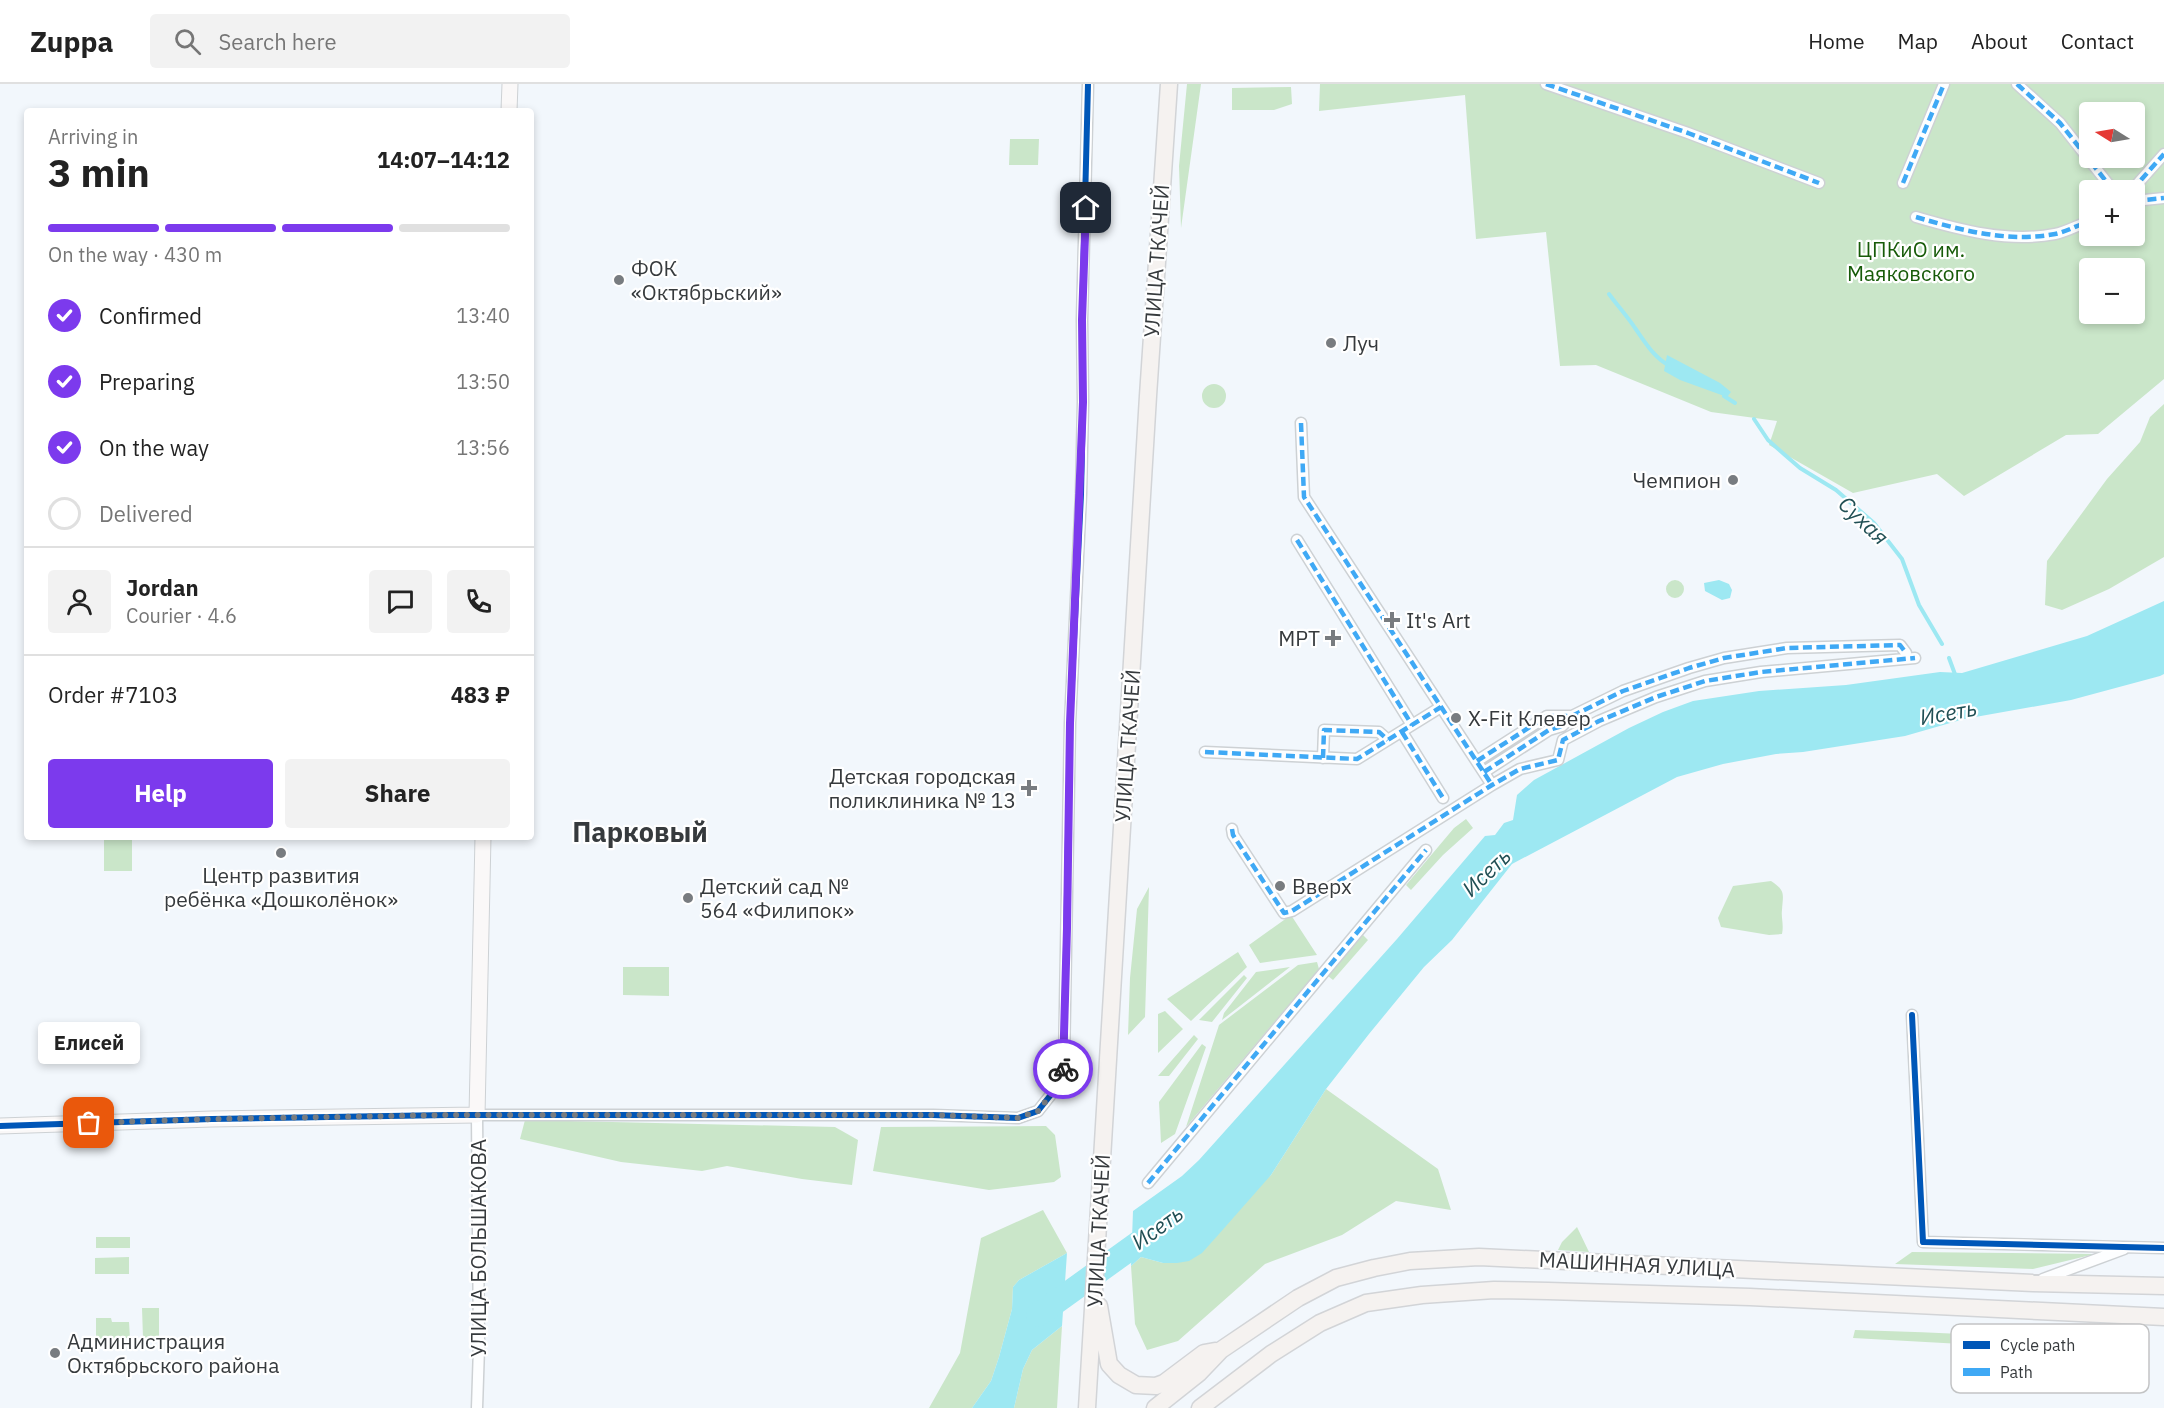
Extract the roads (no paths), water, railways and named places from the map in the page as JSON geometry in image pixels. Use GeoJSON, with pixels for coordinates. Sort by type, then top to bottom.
{"type":"FeatureCollection","features":[{"type":"Feature","properties":{"kind":"main road","name":"УЛИЦА ТКАЧЕЙ"},"geometry":{"type":"LineString","coordinates":[[1087,1408],[1169,84]]}},
{"type":"Feature","properties":{"kind":"main road","name":"МАШИННАЯ УЛИЦА"},"geometry":{"type":"LineString","coordinates":[[1155,1408],[1199,1373],[1221,1350],[1280,1309],[1336,1278],[1410,1261],[1479,1257],[2033,1283],[2164,1286]]}},
{"type":"Feature","properties":{"kind":"main road"},"geometry":{"type":"LineString","coordinates":[[1095,1285],[1109,1364],[1128,1382],[1144,1387],[1156,1386],[1164,1383],[1204,1353],[1221,1350]]}},
{"type":"Feature","properties":{"kind":"main road","name":"МАШИННАЯ УЛИЦА"},"geometry":{"type":"LineString","coordinates":[[1200,1408],[1271,1354],[1320,1323],[1366,1303],[1422,1295],[1494,1290],[1560,1291],[1750,1297],[2164,1317]]}},
{"type":"Feature","properties":{"kind":"street"},"geometry":{"type":"LineString","coordinates":[[509,108],[510,84]]}},
{"type":"Feature","properties":{"kind":"street"},"geometry":{"type":"LineString","coordinates":[[0,1126],[477,1114],[933,1115],[1018,1118],[1038,1111],[1061,1077],[1064,1062],[1070,723],[1081,494],[1082,320],[1088,84]]}},
{"type":"Feature","properties":{"kind":"street"},"geometry":{"type":"LineString","coordinates":[[1546,84],[1688,133],[1819,183]]}},
{"type":"Feature","properties":{"kind":"street"},"geometry":{"type":"LineString","coordinates":[[1903,183],[1944,84]]}},
{"type":"Feature","properties":{"kind":"street"},"geometry":{"type":"LineString","coordinates":[[2018,84],[2060,123],[2105,180]]}},
{"type":"Feature","properties":{"kind":"street"},"geometry":{"type":"LineString","coordinates":[[2141,180],[2164,154]]}},
{"type":"Feature","properties":{"kind":"street"},"geometry":{"type":"LineString","coordinates":[[2145,200],[2164,198]]}},
{"type":"Feature","properties":{"kind":"street"},"geometry":{"type":"LineString","coordinates":[[1916,217],[1952,227],[2009,237],[2055,234],[2079,224]]}},
{"type":"Feature","properties":{"kind":"street"},"geometry":{"type":"LineString","coordinates":[[1301,423],[1304,497],[1492,785]]}},
{"type":"Feature","properties":{"kind":"street"},"geometry":{"type":"LineString","coordinates":[[1298,540],[1412,725]]}},
{"type":"Feature","properties":{"kind":"street"},"geometry":{"type":"LineString","coordinates":[[1232,829],[1233,835],[1284,913],[1292,911],[1520,769],[1558,760],[1563,740],[1656,696],[1705,681],[1761,672],[1910,655],[1900,645],[1828,646],[1787,648],[1724,658],[1660,676],[1623,691],[1572,716],[1562,726],[1549,730],[1484,772]]}},
{"type":"Feature","properties":{"kind":"street"},"geometry":{"type":"LineString","coordinates":[[1205,752],[1357,759],[1441,707]]}},
{"type":"Feature","properties":{"kind":"street"},"geometry":{"type":"LineString","coordinates":[[1476,760],[1547,716],[1572,716]]}},
{"type":"Feature","properties":{"kind":"street"},"geometry":{"type":"LineString","coordinates":[[1323,758],[1324,730],[1379,732],[1388,740]]}},
{"type":"Feature","properties":{"kind":"street"},"geometry":{"type":"LineString","coordinates":[[1402,732],[1443,798]]}},
{"type":"Feature","properties":{"kind":"street","name":"УЛИЦА БОЛЬШАКОВА"},"geometry":{"type":"LineString","coordinates":[[477,1408],[479,1347],[477,1114],[483,840]]}},
{"type":"Feature","properties":{"kind":"street"},"geometry":{"type":"LineString","coordinates":[[1148,1183],[1426,850]]}},
{"type":"Feature","properties":{"kind":"street"},"geometry":{"type":"LineString","coordinates":[[1912,1015],[1923,1242],[2164,1248]]}},
{"type":"Feature","properties":{"kind":"street"},"geometry":{"type":"LineString","coordinates":[[2033,1283],[2130,1247]]}},
{"type":"Feature","properties":{"kind":"water"},"geometry":{"type":"Polygon","coordinates":[[[1667,355],[1720,383],[1731,392],[1727,397],[1680,380],[1664,371],[1667,355]]]}},
{"type":"Feature","properties":{"kind":"water"},"geometry":{"type":"Polygon","coordinates":[[[1719,580],[1729,584],[1732,590],[1730,598],[1722,600],[1705,591],[1704,583],[1719,580]]]}},
{"type":"Feature","properties":{"kind":"water"},"geometry":{"type":"Polygon","coordinates":[[[2164,601],[2164,674],[2160,676],[2071,700],[1964,719],[1905,736],[1776,754],[1723,764],[1677,777],[1512,864],[1452,940],[1424,967],[1369,1034],[1326,1089],[1271,1175],[1202,1253],[1189,1261],[1177,1263],[1163,1263],[1141,1257],[1131,1266],[1133,1211],[1182,1176],[1199,1160],[1397,939],[1485,836],[1495,835],[1504,823],[1513,820],[1517,795],[1534,780],[1629,728],[1693,701],[1759,691],[1846,685],[1940,672],[1962,673],[2087,636],[2164,601]]]}},
{"type":"Feature","properties":{"kind":"water"},"geometry":{"type":"Polygon","coordinates":[[[1067,1253],[1062,1326],[1032,1350],[1023,1369],[1014,1408],[972,1408],[991,1381],[1012,1309],[1013,1287],[1019,1280],[1067,1253]]]}},
{"type":"Feature","properties":{"kind":"waterway","name":"Сухая"},"geometry":{"type":"LineString","coordinates":[[1609,294],[1650,349],[1670,366]]}},
{"type":"Feature","properties":{"kind":"waterway","name":"Сухая"},"geometry":{"type":"LineString","coordinates":[[1724,396],[1735,403]]}},
{"type":"Feature","properties":{"kind":"waterway","name":"Сухая"},"geometry":{"type":"LineString","coordinates":[[1754,419],[1768,440],[1785,455],[1800,468],[1836,490],[1874,523],[1902,559],[1919,605],[1942,644]]}},
{"type":"Feature","properties":{"kind":"waterway","name":"Сухая"},"geometry":{"type":"LineString","coordinates":[[1949,658],[1956,677]]}},
{"type":"Feature","properties":{"kind":"waterway","name":"Исеть"},"geometry":{"type":"LineString","coordinates":[[1038,1315],[1159,1228]]}},
{"type":"Feature","properties":{"kind":"place","name":"ФОК «Октябрьский»"},"geometry":{"type":"Point","coordinates":[619,280]}},
{"type":"Feature","properties":{"kind":"place","name":"Луч"},"geometry":{"type":"Point","coordinates":[1331,343]}},
{"type":"Feature","properties":{"kind":"place","name":"Чемпион"},"geometry":{"type":"Point","coordinates":[1733,480]}},
{"type":"Feature","properties":{"kind":"place","name":"It's Art"},"geometry":{"type":"Point","coordinates":[1392,620]}},
{"type":"Feature","properties":{"kind":"place","name":"МРТ"},"geometry":{"type":"Point","coordinates":[1333,638]}},
{"type":"Feature","properties":{"kind":"place","name":"X-Fit Клевер"},"geometry":{"type":"Point","coordinates":[1456,718]}},
{"type":"Feature","properties":{"kind":"place","name":"Детская городская поликлиника № 13"},"geometry":{"type":"Point","coordinates":[1029,788]}},
{"type":"Feature","properties":{"kind":"place","name":"Центр развития ребёнка «Дошколёнок»"},"geometry":{"type":"Point","coordinates":[281,853]}},
{"type":"Feature","properties":{"kind":"place","name":"Вверх"},"geometry":{"type":"Point","coordinates":[1280,886]}},
{"type":"Feature","properties":{"kind":"place","name":"Детский сад № 564 «Филипок»"},"geometry":{"type":"Point","coordinates":[688,898]}},
{"type":"Feature","properties":{"kind":"place","name":"Елисей"},"geometry":{"type":"Point","coordinates":[89,1123]}},
{"type":"Feature","properties":{"kind":"place","name":"Администрация Октябрьского района"},"geometry":{"type":"Point","coordinates":[55,1353]}},
{"type":"Feature","properties":{"kind":"district","name":"Парковый"},"geometry":{"type":"Point","coordinates":[640,831]}},
{"type":"Feature","properties":{"kind":"park label","name":"ЦПКиО им. Маяковского"},"geometry":{"type":"Point","coordinates":[1911,261]}}]}
